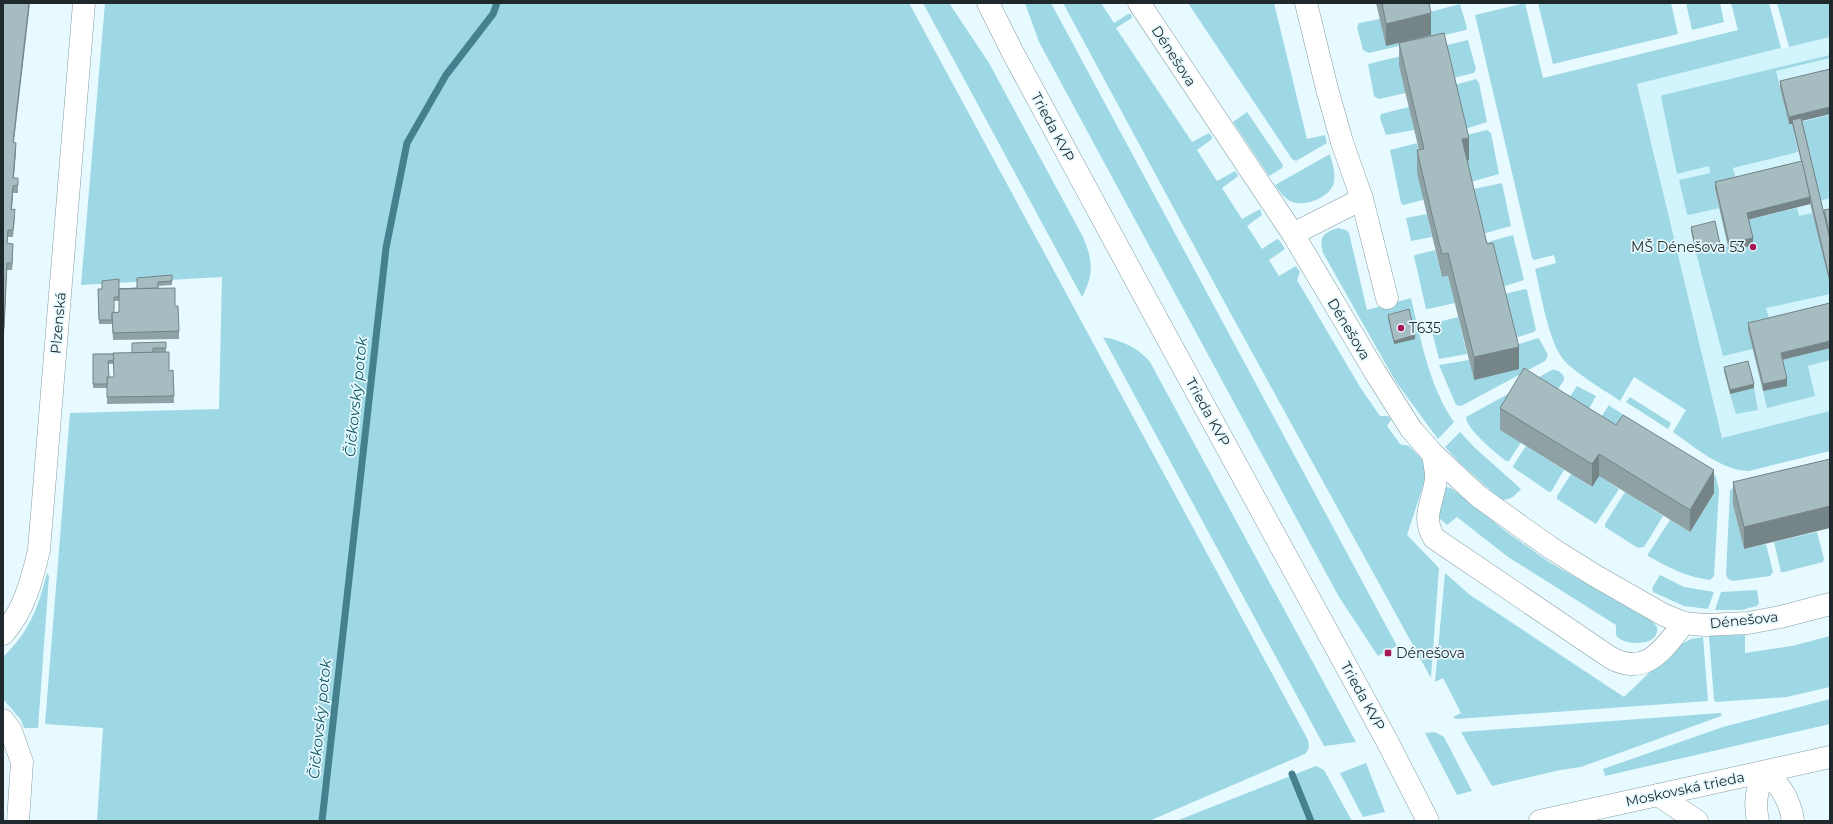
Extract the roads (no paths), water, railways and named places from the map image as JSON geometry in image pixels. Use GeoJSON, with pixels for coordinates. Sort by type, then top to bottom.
{"type":"FeatureCollection","features":[{"type":"Feature","properties":{"kind":"street","name":"Plzenská"},"geometry":{"type":"LineString","coordinates":[[3,634],[22,606],[33,576],[39,550],[84,3]]}},
{"type":"Feature","properties":{"kind":"street","name":"Trieda KVP"},"geometry":{"type":"LineString","coordinates":[[988,3],[1013,53],[1155,316],[1387,741],[1428,821]]}},
{"type":"Feature","properties":{"kind":"street","name":"Dénešova"},"geometry":{"type":"LineString","coordinates":[[1139,3],[1293,234],[1411,429],[1433,454],[1478,496],[1544,543],[1594,575],[1664,615],[1684,623],[1705,625],[1748,622],[1780,617],[1830,604]]}},
{"type":"Feature","properties":{"kind":"street"},"geometry":{"type":"LineString","coordinates":[[1306,3],[1327,89],[1342,142],[1362,199],[1387,298]]}},
{"type":"Feature","properties":{"kind":"street"},"geometry":{"type":"LineString","coordinates":[[1293,234],[1362,199]]}},
{"type":"Feature","properties":{"kind":"street"},"geometry":{"type":"LineString","coordinates":[[1433,454],[1436,477],[1427,518],[1428,528],[1434,538],[1611,658],[1621,663],[1632,665],[1651,660],[1664,648],[1684,623]]}},
{"type":"Feature","properties":{"kind":"street"},"geometry":{"type":"LineString","coordinates":[[3,720],[11,731],[22,762],[18,821]]}},
{"type":"Feature","properties":{"kind":"street","name":"Moskovská trieda"},"geometry":{"type":"LineString","coordinates":[[1540,821],[1583,810],[1830,757]]}},
{"type":"Feature","properties":{"kind":"street"},"geometry":{"type":"LineString","coordinates":[[1758,821],[1755,810],[1756,792],[1765,772],[1776,781],[1783,791],[1791,808],[1793,821]]}},
{"type":"Feature","properties":{"kind":"street"},"geometry":{"type":"LineString","coordinates":[[1658,795],[1697,821]]}},
{"type":"Feature","properties":{"kind":"waterway","name":"Čičkovský potok"},"geometry":{"type":"LineString","coordinates":[[322,821],[386,248],[407,143],[446,75],[493,14],[497,3]]}},
{"type":"Feature","properties":{"kind":"waterway"},"geometry":{"type":"LineString","coordinates":[[1292,774],[1311,821]]}},
{"type":"Feature","properties":{"kind":"place","name":"MŠ Dénešova 53"},"geometry":{"type":"Point","coordinates":[1753,247]}},
{"type":"Feature","properties":{"kind":"place","name":"T635"},"geometry":{"type":"Point","coordinates":[1401,328]}},
{"type":"Feature","properties":{"kind":"place","name":"Dénešova"},"geometry":{"type":"Point","coordinates":[1388,653]}}]}
